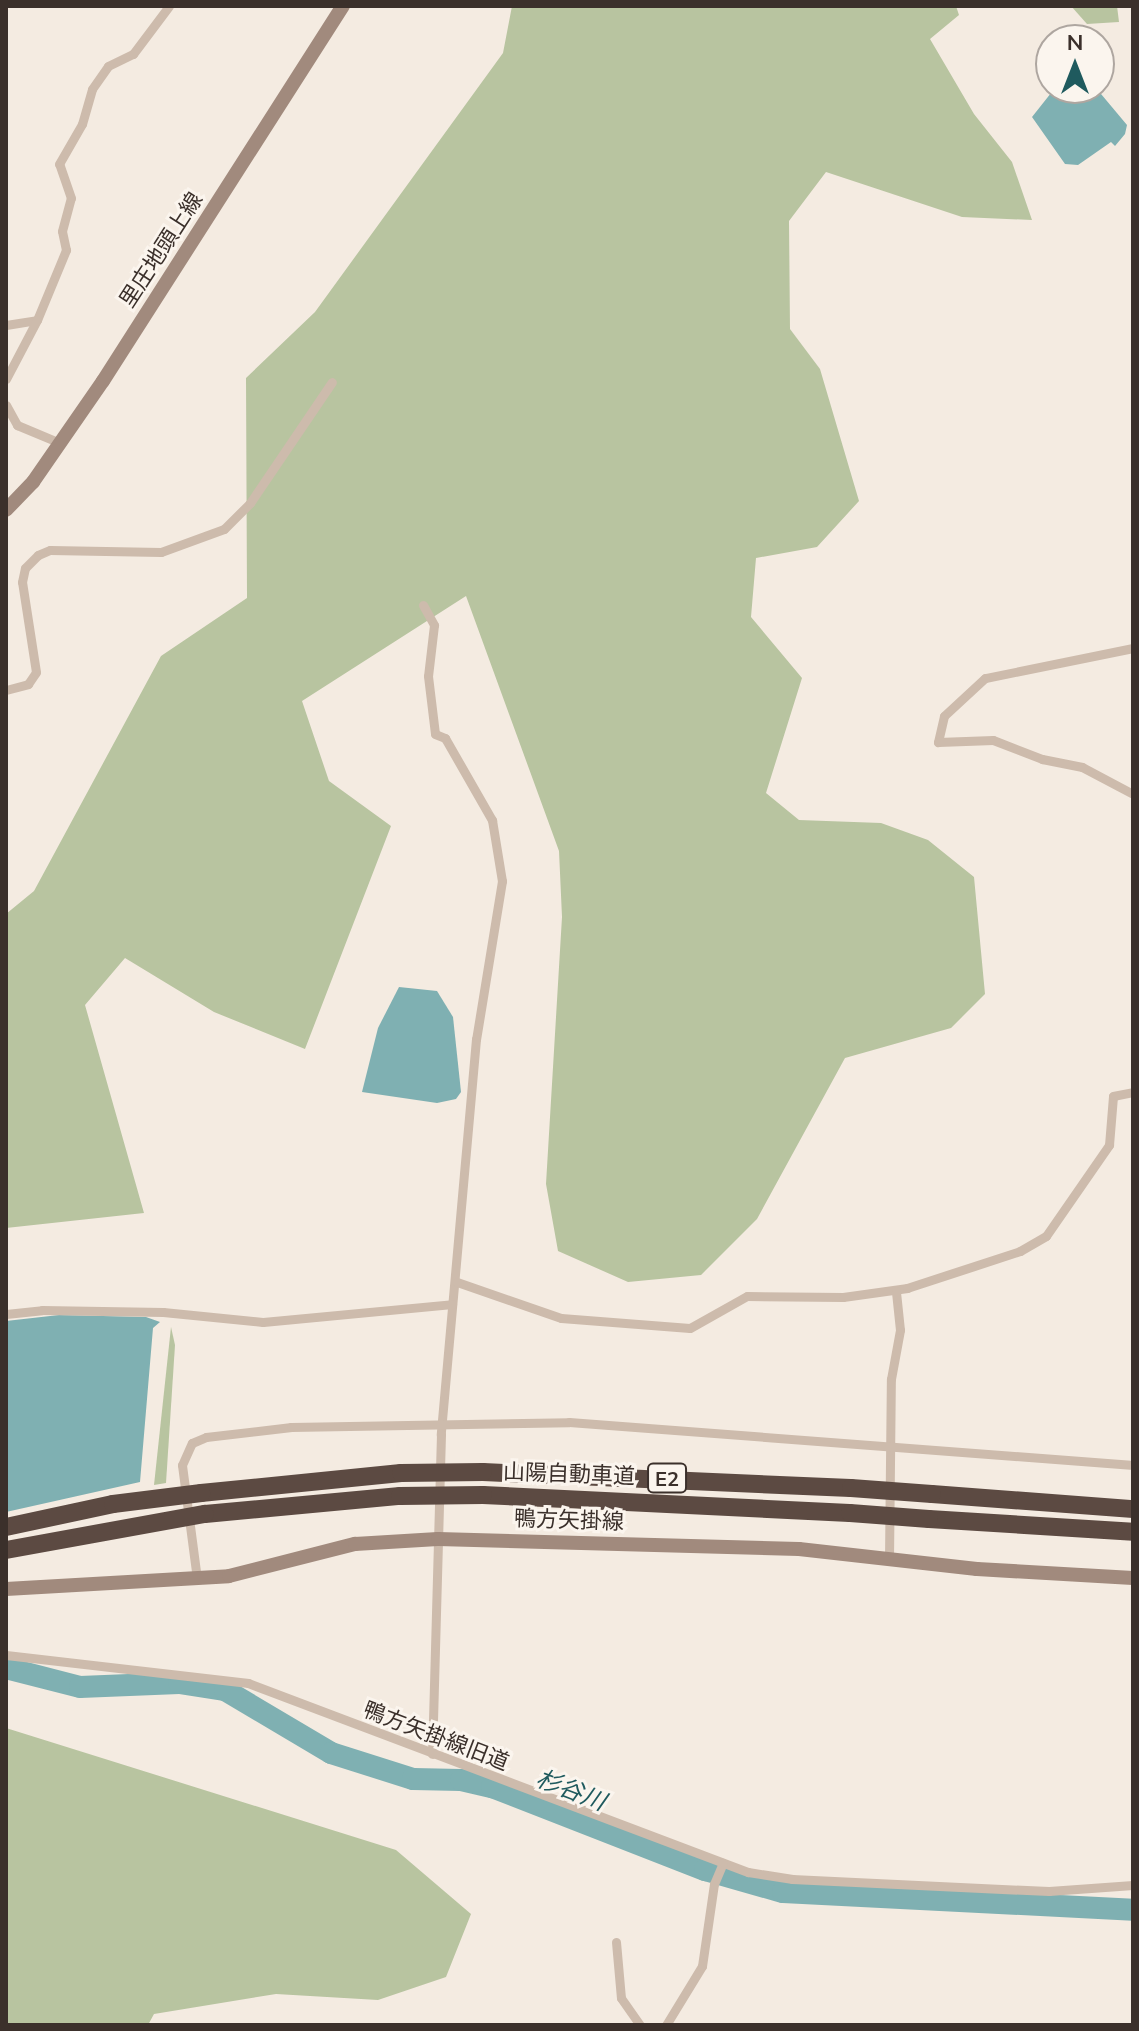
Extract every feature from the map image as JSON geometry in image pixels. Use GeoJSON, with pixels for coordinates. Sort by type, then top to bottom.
{"type":"FeatureCollection","features":[{"type":"Feature","properties":{"kind":"highway","name":"山陽自動車道"},"geometry":{"type":"LineString","coordinates":[[6,1527],[113,1504],[401,1473],[483,1472],[851,1488],[1133,1509]]}},
{"type":"Feature","properties":{"kind":"highway","name":"山陽自動車道"},"geometry":{"type":"LineString","coordinates":[[6,1550],[205,1514],[400,1496],[483,1495],[850,1513],[1133,1532]]}},
{"type":"Feature","properties":{"kind":"main road","name":"里庄地頭上線"},"geometry":{"type":"LineString","coordinates":[[6,510],[60,443],[343,6]]}},
{"type":"Feature","properties":{"kind":"main road","name":"鴨方矢掛線"},"geometry":{"type":"LineString","coordinates":[[6,1589],[197,1579],[355,1544],[438,1539],[755,1547],[1133,1578]]}},
{"type":"Feature","properties":{"kind":"street"},"geometry":{"type":"LineString","coordinates":[[6,379],[37,320],[66,250],[62,231],[71,198],[59,164],[82,124],[100,77],[108,66],[133,54],[169,6]]}},
{"type":"Feature","properties":{"kind":"street"},"geometry":{"type":"LineString","coordinates":[[6,325],[37,320]]}},
{"type":"Feature","properties":{"kind":"street"},"geometry":{"type":"LineString","coordinates":[[6,690],[28,684],[36,672],[22,582],[25,568],[38,555],[50,550],[161,552],[224,529],[250,503],[332,382]]}},
{"type":"Feature","properties":{"kind":"street"},"geometry":{"type":"LineString","coordinates":[[6,405],[17,425],[60,443]]}},
{"type":"Feature","properties":{"kind":"street"},"geometry":{"type":"LineString","coordinates":[[423,605],[434,625],[428,676],[435,734],[445,738],[492,820],[501,860],[499,905],[476,1039],[457,1282],[452,1304],[443,1422],[432,1754]]}},
{"type":"Feature","properties":{"kind":"street"},"geometry":{"type":"LineString","coordinates":[[1133,648],[985,678],[944,716],[938,742],[993,740],[1042,759],[1082,767],[1133,794]]}},
{"type":"Feature","properties":{"kind":"street"},"geometry":{"type":"LineString","coordinates":[[457,1282],[561,1318],[690,1328],[747,1296],[843,1297],[896,1291],[1020,1251],[1046,1236],[1109,1145],[1113,1096],[1133,1092]]}},
{"type":"Feature","properties":{"kind":"street"},"geometry":{"type":"LineString","coordinates":[[889,1559],[891,1379],[899,1345],[896,1291]]}},
{"type":"Feature","properties":{"kind":"street"},"geometry":{"type":"LineString","coordinates":[[6,1314],[42,1310],[163,1312],[263,1322],[452,1304]]}},
{"type":"Feature","properties":{"kind":"street"},"geometry":{"type":"LineString","coordinates":[[197,1579],[182,1465],[192,1443],[206,1437],[291,1427],[569,1422],[1133,1465]]}},
{"type":"Feature","properties":{"kind":"street","name":"鴨方矢掛線旧道"},"geometry":{"type":"LineString","coordinates":[[6,1655],[248,1683],[722,1865],[792,1879],[1082,1892],[1133,1885]]}},
{"type":"Feature","properties":{"kind":"street"},"geometry":{"type":"LineString","coordinates":[[666,2025],[702,1966],[714,1884],[722,1865]]}},
{"type":"Feature","properties":{"kind":"street"},"geometry":{"type":"LineString","coordinates":[[616,1942],[621,1998],[640,2025]]}},
{"type":"Feature","properties":{"kind":"green space"},"geometry":{"type":"Polygon","coordinates":[[[512,6],[956,6],[959,15],[930,39],[974,114],[1012,162],[1032,220],[962,217],[826,172],[789,221],[790,329],[820,369],[859,501],[817,547],[756,558],[751,617],[802,678],[766,793],[799,820],[881,823],[928,840],[974,877],[985,994],[951,1028],[845,1058],[757,1219],[701,1275],[628,1282],[558,1251],[546,1184],[562,917],[559,851],[466,596],[302,701],[329,781],[391,826],[305,1049],[214,1012],[125,958],[85,1005],[144,1213],[6,1228],[6,914],[34,891],[161,656],[247,598],[246,378],[315,312],[503,53],[512,6]]]}},
{"type":"Feature","properties":{"kind":"green space"},"geometry":{"type":"Polygon","coordinates":[[[1071,6],[1117,6],[1119,22],[1087,24],[1071,6]]]}},
{"type":"Feature","properties":{"kind":"green space"},"geometry":{"type":"Polygon","coordinates":[[[171,1327],[175,1345],[166,1483],[154,1485],[171,1327]]]}},
{"type":"Feature","properties":{"kind":"green space"},"geometry":{"type":"Polygon","coordinates":[[[6,1728],[396,1850],[471,1914],[446,1977],[378,2000],[276,1994],[154,2014],[148,2025],[6,2025],[6,1728]]]}},
{"type":"Feature","properties":{"kind":"water"},"geometry":{"type":"Polygon","coordinates":[[[1042,104],[1109,104],[1127,125],[1125,134],[1115,146],[1111,142],[1078,165],[1065,164],[1032,117],[1042,104]]]}},
{"type":"Feature","properties":{"kind":"water"},"geometry":{"type":"Polygon","coordinates":[[[399,987],[437,991],[453,1017],[461,1092],[456,1099],[437,1103],[362,1092],[378,1028],[399,987]]]}},
{"type":"Feature","properties":{"kind":"water"},"geometry":{"type":"Polygon","coordinates":[[[59,1315],[146,1317],[160,1322],[153,1328],[140,1482],[6,1512],[6,1321],[59,1315]]]}},
{"type":"Feature","properties":{"kind":"waterway","name":"杉谷川"},"geometry":{"type":"LineString","coordinates":[[6,1668],[80,1687],[179,1683],[225,1690],[331,1753],[413,1779],[461,1780],[492,1787],[705,1870],[783,1892],[1133,1910]]}}]}
